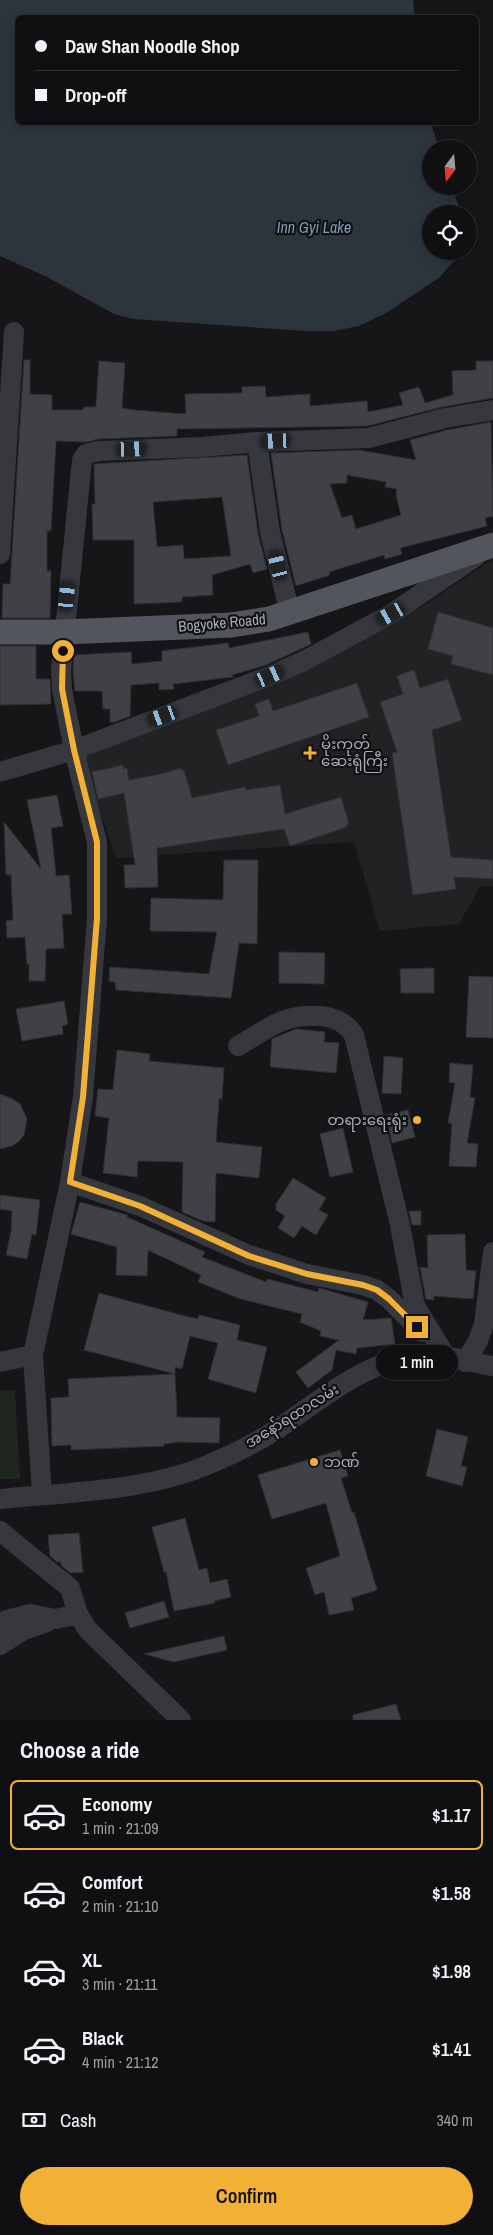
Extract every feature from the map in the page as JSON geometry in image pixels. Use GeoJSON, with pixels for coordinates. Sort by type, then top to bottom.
{"type":"FeatureCollection","features":[{"type":"Feature","properties":{"kind":"main road","name":"Bogyoke Roadd"},"geometry":{"type":"LineString","coordinates":[[0,632],[64,632],[231,625],[269,619],[491,546]]}},
{"type":"Feature","properties":{"kind":"street"},"geometry":{"type":"LineString","coordinates":[[0,554],[14,332]]}},
{"type":"Feature","properties":{"kind":"street"},"geometry":{"type":"LineString","coordinates":[[42,1494],[33,1356],[70,1182],[83,1097],[97,918],[97,842],[74,750],[62,689],[64,632],[80,470],[86,454],[98,451],[369,438],[445,418],[493,410]]}},
{"type":"Feature","properties":{"kind":"street"},"geometry":{"type":"LineString","coordinates":[[258,442],[270,532],[290,613]]}},
{"type":"Feature","properties":{"kind":"street"},"geometry":{"type":"LineString","coordinates":[[0,772],[74,750],[270,676],[304,661],[391,614],[491,546]]}},
{"type":"Feature","properties":{"kind":"street"},"geometry":{"type":"LineString","coordinates":[[238,1046],[291,1016],[328,1017],[344,1023],[354,1035],[400,1225],[415,1306],[444,1355]]}},
{"type":"Feature","properties":{"kind":"street"},"geometry":{"type":"LineString","coordinates":[[70,1182],[140,1206],[249,1256],[307,1274],[363,1285],[377,1290],[389,1299],[444,1355]]}},
{"type":"Feature","properties":{"kind":"street"},"geometry":{"type":"LineString","coordinates":[[465,1362],[478,1341],[484,1324],[493,1252]]}},
{"type":"Feature","properties":{"kind":"street","name":"အ‌နော်‌ရထာလမ်း"},"geometry":{"type":"LineString","coordinates":[[0,1499],[42,1494],[70,1494],[168,1479],[212,1464],[277,1429],[353,1376],[405,1358],[444,1355],[465,1362]]}},
{"type":"Feature","properties":{"kind":"street"},"geometry":{"type":"LineString","coordinates":[[0,1362],[33,1356]]}},
{"type":"Feature","properties":{"kind":"street"},"geometry":{"type":"LineString","coordinates":[[465,1362],[493,1366]]}},
{"type":"Feature","properties":{"kind":"street"},"geometry":{"type":"LineString","coordinates":[[465,1362],[493,1382]]}},
{"type":"Feature","properties":{"kind":"street"},"geometry":{"type":"LineString","coordinates":[[0,1531],[70,1588],[78,1614],[88,1630],[181,1720]]}},
{"type":"Feature","properties":{"kind":"street"},"geometry":{"type":"LineString","coordinates":[[0,1624],[7,1620],[30,1614],[56,1619]]}},
{"type":"Feature","properties":{"kind":"street"},"geometry":{"type":"LineString","coordinates":[[0,1645],[24,1630],[78,1614]]}},
{"type":"Feature","properties":{"kind":"shaded area"},"geometry":{"type":"Polygon","coordinates":[[[493,559],[493,886],[480,887],[459,924],[380,931],[354,842],[116,858],[80,752],[258,692],[423,606],[493,559]]]}},
{"type":"Feature","properties":{"kind":"shaded area"},"geometry":{"type":"Polygon","coordinates":[[[15,1390],[20,1479],[0,1479],[0,1391],[15,1390]]]}},
{"type":"Feature","properties":{"kind":"water","name":"Inn Gyi Lake"},"geometry":{"type":"Polygon","coordinates":[[[0,0],[413,0],[415,15],[15,15],[15,125],[432,125],[436,140],[422,140],[422,195],[455,195],[458,205],[422,205],[422,260],[455,260],[440,277],[386,313],[359,326],[333,331],[306,331],[133,319],[114,314],[45,276],[0,256],[0,0]]]}},
{"type":"Feature","properties":{"kind":"building"},"geometry":{"type":"Polygon","coordinates":[[[24,360],[30,360],[30,394],[52,395],[52,410],[83,410],[84,407],[96,407],[99,361],[125,363],[122,408],[134,410],[186,414],[185,394],[242,393],[242,387],[265,386],[266,397],[310,394],[310,406],[367,401],[368,412],[403,405],[399,393],[419,387],[425,403],[453,395],[452,371],[476,370],[476,361],[493,361],[493,398],[442,407],[367,426],[177,429],[177,436],[98,439],[87,442],[56,441],[51,531],[47,531],[47,571],[51,571],[50,618],[2,618],[3,584],[10,584],[24,360]]]}},
{"type":"Feature","properties":{"kind":"building"},"geometry":{"type":"Polygon","coordinates":[[[491,422],[493,516],[485,518],[487,526],[400,548],[402,554],[385,559],[384,555],[329,572],[330,575],[296,586],[282,530],[271,453],[359,450],[416,460],[410,440],[447,430],[491,422]],[[347,475],[347,483],[330,484],[342,518],[352,515],[356,529],[401,515],[396,495],[397,489],[385,487],[386,482],[347,475]]]}},
{"type":"Feature","properties":{"kind":"building"},"geometry":{"type":"Polygon","coordinates":[[[247,455],[258,534],[267,569],[253,573],[250,564],[212,575],[213,595],[182,597],[182,602],[134,604],[134,540],[93,540],[92,504],[95,504],[94,464],[247,455]],[[222,497],[153,502],[157,547],[183,545],[184,559],[231,556],[222,497]]]}},
{"type":"Feature","properties":{"kind":"building"},"geometry":{"type":"Polygon","coordinates":[[[438,612],[493,628],[493,675],[451,664],[453,656],[428,649],[438,612]]]}},
{"type":"Feature","properties":{"kind":"building"},"geometry":{"type":"Polygon","coordinates":[[[308,632],[311,644],[266,665],[232,675],[233,677],[173,684],[174,689],[159,690],[159,683],[131,685],[130,716],[115,722],[110,722],[110,709],[103,709],[102,691],[75,691],[74,655],[131,652],[132,664],[162,661],[162,651],[228,643],[229,648],[308,632]]]}},
{"type":"Feature","properties":{"kind":"building"},"geometry":{"type":"Polygon","coordinates":[[[0,646],[36,646],[36,679],[50,679],[51,704],[0,705],[0,646]]]}},
{"type":"Feature","properties":{"kind":"building"},"geometry":{"type":"Polygon","coordinates":[[[414,670],[420,688],[448,679],[462,720],[432,730],[451,857],[493,860],[493,879],[454,877],[456,889],[413,895],[392,753],[397,752],[380,702],[403,694],[397,676],[414,670]]]}},
{"type":"Feature","properties":{"kind":"building"},"geometry":{"type":"Polygon","coordinates":[[[357,683],[369,717],[228,765],[216,730],[259,716],[255,704],[269,699],[273,711],[357,683]]]}},
{"type":"Feature","properties":{"kind":"building"},"geometry":{"type":"Polygon","coordinates":[[[123,765],[124,769],[127,768],[129,780],[181,768],[181,770],[184,770],[192,798],[245,787],[246,790],[280,785],[285,814],[341,797],[349,824],[346,825],[347,827],[290,846],[284,829],[157,848],[158,887],[125,888],[124,865],[135,865],[124,793],[98,799],[92,772],[123,765]]]}},
{"type":"Feature","properties":{"kind":"building"},"geometry":{"type":"Polygon","coordinates":[[[57,795],[63,826],[51,828],[56,876],[69,875],[72,914],[62,914],[64,948],[46,949],[45,981],[29,981],[29,964],[27,964],[25,937],[7,938],[6,921],[13,920],[11,875],[6,875],[4,822],[41,869],[27,800],[57,795]]]}},
{"type":"Feature","properties":{"kind":"building"},"geometry":{"type":"Polygon","coordinates":[[[224,860],[258,860],[257,944],[239,943],[231,998],[116,990],[115,982],[109,981],[110,967],[209,974],[217,932],[150,931],[151,898],[223,900],[224,860]]]}},
{"type":"Feature","properties":{"kind":"building"},"geometry":{"type":"Polygon","coordinates":[[[279,952],[325,953],[324,984],[279,983],[279,952]]]}},
{"type":"Feature","properties":{"kind":"building"},"geometry":{"type":"Polygon","coordinates":[[[434,968],[434,993],[401,993],[400,969],[434,968]]]}},
{"type":"Feature","properties":{"kind":"building"},"geometry":{"type":"Polygon","coordinates":[[[469,976],[493,977],[493,1038],[466,1037],[469,976]]]}},
{"type":"Feature","properties":{"kind":"building"},"geometry":{"type":"Polygon","coordinates":[[[64,1001],[68,1024],[62,1026],[63,1034],[22,1041],[16,1009],[64,1001]]]}},
{"type":"Feature","properties":{"kind":"building"},"geometry":{"type":"Polygon","coordinates":[[[296,1029],[325,1032],[324,1042],[339,1043],[336,1073],[270,1067],[272,1039],[296,1029]]]}},
{"type":"Feature","properties":{"kind":"building"},"geometry":{"type":"Polygon","coordinates":[[[117,1050],[150,1054],[149,1061],[224,1068],[222,1099],[219,1099],[216,1142],[262,1147],[259,1178],[216,1173],[215,1222],[203,1221],[182,1212],[183,1162],[138,1161],[137,1177],[103,1173],[109,1118],[95,1116],[98,1089],[113,1090],[117,1050]]]}},
{"type":"Feature","properties":{"kind":"building"},"geometry":{"type":"Polygon","coordinates":[[[384,1056],[403,1058],[401,1094],[382,1093],[384,1056]]]}},
{"type":"Feature","properties":{"kind":"building"},"geometry":{"type":"Polygon","coordinates":[[[450,1063],[473,1065],[470,1097],[475,1098],[467,1143],[478,1144],[476,1167],[449,1166],[452,1124],[448,1123],[455,1083],[449,1082],[450,1063]]]}},
{"type":"Feature","properties":{"kind":"building"},"geometry":{"type":"Polygon","coordinates":[[[0,1094],[20,1104],[27,1119],[24,1135],[19,1141],[12,1146],[0,1149],[0,1094]]]}},
{"type":"Feature","properties":{"kind":"building"},"geometry":{"type":"Polygon","coordinates":[[[408,1110],[415,1137],[392,1143],[386,1115],[408,1110]]]}},
{"type":"Feature","properties":{"kind":"building"},"geometry":{"type":"Polygon","coordinates":[[[343,1128],[353,1172],[330,1177],[320,1134],[343,1128]]]}},
{"type":"Feature","properties":{"kind":"building"},"geometry":{"type":"Polygon","coordinates":[[[293,1178],[326,1198],[319,1210],[328,1215],[316,1235],[302,1226],[294,1238],[278,1228],[285,1216],[276,1210],[276,1204],[293,1178]]]}},
{"type":"Feature","properties":{"kind":"building"},"geometry":{"type":"Polygon","coordinates":[[[0,1195],[40,1200],[36,1235],[32,1234],[27,1259],[6,1255],[11,1232],[12,1211],[0,1209],[0,1195]]]}},
{"type":"Feature","properties":{"kind":"building"},"geometry":{"type":"Polygon","coordinates":[[[80,1202],[127,1215],[127,1217],[205,1252],[202,1257],[266,1282],[267,1279],[318,1292],[319,1288],[368,1302],[363,1320],[391,1318],[395,1344],[357,1348],[356,1354],[336,1350],[332,1370],[308,1388],[296,1372],[339,1340],[320,1336],[321,1331],[300,1322],[302,1314],[241,1299],[198,1282],[201,1275],[148,1250],[147,1276],[116,1275],[117,1247],[71,1234],[80,1202]]]}},
{"type":"Feature","properties":{"kind":"building"},"geometry":{"type":"Polygon","coordinates":[[[409,1211],[421,1211],[421,1225],[412,1225],[409,1211]]]}},
{"type":"Feature","properties":{"kind":"building"},"geometry":{"type":"Polygon","coordinates":[[[465,1234],[466,1270],[476,1271],[473,1299],[434,1296],[434,1300],[426,1299],[420,1267],[428,1268],[427,1235],[465,1234]]]}},
{"type":"Feature","properties":{"kind":"building"},"geometry":{"type":"Polygon","coordinates":[[[99,1293],[198,1319],[199,1315],[240,1325],[237,1340],[267,1347],[256,1393],[208,1379],[218,1343],[190,1336],[182,1369],[175,1367],[175,1374],[84,1350],[99,1293]]]}},
{"type":"Feature","properties":{"kind":"building"},"geometry":{"type":"Polygon","coordinates":[[[175,1374],[177,1417],[220,1418],[219,1443],[178,1442],[164,1444],[164,1446],[71,1450],[71,1445],[52,1446],[51,1398],[69,1397],[68,1379],[175,1374]]]}},
{"type":"Feature","properties":{"kind":"building"},"geometry":{"type":"Polygon","coordinates":[[[437,1429],[468,1437],[461,1466],[467,1467],[462,1486],[426,1476],[437,1429]]]}},
{"type":"Feature","properties":{"kind":"building"},"geometry":{"type":"Polygon","coordinates":[[[340,1450],[348,1476],[341,1478],[352,1513],[354,1512],[377,1590],[351,1598],[354,1610],[329,1615],[324,1592],[315,1595],[306,1568],[340,1556],[326,1503],[272,1519],[258,1475],[340,1450]]]}},
{"type":"Feature","properties":{"kind":"building"},"geometry":{"type":"Polygon","coordinates":[[[185,1518],[199,1570],[207,1568],[210,1583],[227,1579],[231,1597],[214,1601],[215,1603],[174,1611],[166,1572],[164,1572],[152,1527],[185,1518]]]}},
{"type":"Feature","properties":{"kind":"building"},"geometry":{"type":"Polygon","coordinates":[[[79,1533],[83,1572],[70,1573],[61,1565],[61,1562],[57,1562],[50,1556],[48,1535],[79,1533]]]}},
{"type":"Feature","properties":{"kind":"building"},"geometry":{"type":"Polygon","coordinates":[[[164,1601],[169,1617],[130,1628],[125,1613],[164,1601]]]}},
{"type":"Feature","properties":{"kind":"building"},"geometry":{"type":"Polygon","coordinates":[[[224,1636],[227,1650],[173,1662],[144,1654],[224,1636]]]}},
{"type":"Feature","properties":{"kind":"building"},"geometry":{"type":"Polygon","coordinates":[[[396,1704],[401,1720],[353,1720],[353,1715],[396,1704]]]}},
{"type":"Feature","properties":{"kind":"place","name":"မိုးကုတ်‌ ‌ဆေးရုံကြီး"},"geometry":{"type":"Point","coordinates":[310,753]}},
{"type":"Feature","properties":{"kind":"place","name":"တရားရေးရုံး"},"geometry":{"type":"Point","coordinates":[417,1120]}},
{"type":"Feature","properties":{"kind":"place","name":"ဘဏ်"},"geometry":{"type":"Point","coordinates":[314,1462]}},
{"type":"Feature","properties":{"kind":"route"},"geometry":{"type":"LineString","coordinates":[[63,651],[62,689],[74,750],[97,842],[97,918],[83,1097],[70,1182],[140,1206],[249,1256],[307,1274],[363,1285],[377,1290],[389,1299],[417,1327]]}}]}
